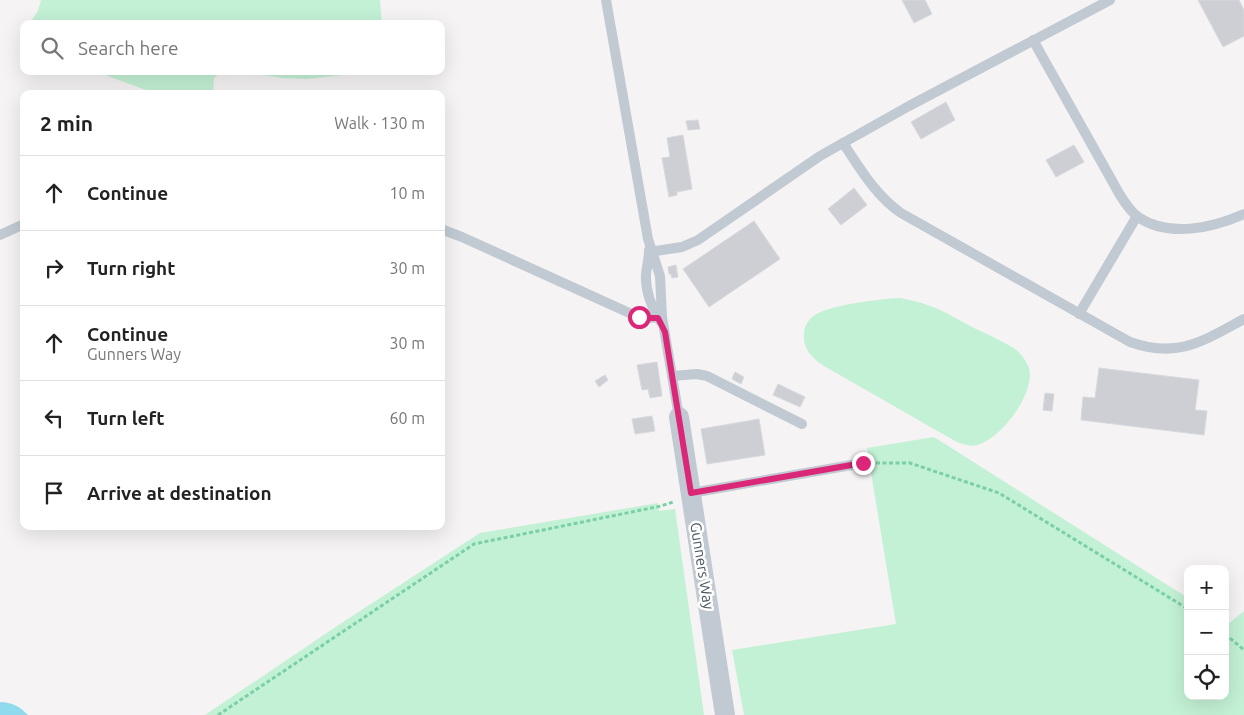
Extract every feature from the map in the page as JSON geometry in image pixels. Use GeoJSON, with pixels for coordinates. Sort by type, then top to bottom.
{"type":"FeatureCollection","features":[{"type":"Feature","properties":{"kind":"street","name":"Gunners Way"},"geometry":{"type":"LineString","coordinates":[[679,418],[725,715]]}},
{"type":"Feature","properties":{"kind":"lane"},"geometry":{"type":"LineString","coordinates":[[606,0],[650,252],[660,276],[660,317],[665,332],[679,418]]}},
{"type":"Feature","properties":{"kind":"lane"},"geometry":{"type":"LineString","coordinates":[[650,252],[682,247],[698,240],[842,142],[1110,0]]}},
{"type":"Feature","properties":{"kind":"lane"},"geometry":{"type":"LineString","coordinates":[[1033,40],[1120,195],[1137,216],[1163,227],[1183,229],[1214,225],[1244,214]]}},
{"type":"Feature","properties":{"kind":"lane"},"geometry":{"type":"LineString","coordinates":[[842,142],[868,180],[883,199],[894,209],[1130,342],[1144,347],[1160,349],[1193,345],[1244,319]]}},
{"type":"Feature","properties":{"kind":"lane"},"geometry":{"type":"LineString","coordinates":[[1079,314],[1137,216]]}},
{"type":"Feature","properties":{"kind":"lane"},"geometry":{"type":"LineString","coordinates":[[0,235],[20,226]]}},
{"type":"Feature","properties":{"kind":"lane"},"geometry":{"type":"LineString","coordinates":[[445,231],[636,316],[660,317]]}},
{"type":"Feature","properties":{"kind":"lane"},"geometry":{"type":"LineString","coordinates":[[672,376],[697,374],[707,376],[802,424]]}},
{"type":"Feature","properties":{"kind":"lane"},"geometry":{"type":"LineString","coordinates":[[691,493],[863,463]]}},
{"type":"Feature","properties":{"kind":"path"},"geometry":{"type":"LineString","coordinates":[[863,463],[910,463],[999,493],[1184,607]]}},
{"type":"Feature","properties":{"kind":"path"},"geometry":{"type":"LineString","coordinates":[[218,715],[474,544],[661,506],[672,503],[691,493]]}},
{"type":"Feature","properties":{"kind":"path"},"geometry":{"type":"LineString","coordinates":[[1229,637],[1244,650]]}},
{"type":"Feature","properties":{"kind":"green space"},"geometry":{"type":"Polygon","coordinates":[[[41,0],[380,0],[382,20],[32,20],[38,11],[41,0]]]}},
{"type":"Feature","properties":{"kind":"green space"},"geometry":{"type":"Polygon","coordinates":[[[105,75],[218,75],[214,78],[213,90],[146,90],[105,75]]]}},
{"type":"Feature","properties":{"kind":"green space"},"geometry":{"type":"Polygon","coordinates":[[[262,75],[344,75],[307,79],[262,75]]]}},
{"type":"Feature","properties":{"kind":"green space"},"geometry":{"type":"Polygon","coordinates":[[[900,298],[922,303],[947,313],[1012,347],[1020,353],[1026,362],[1030,378],[1022,402],[1006,425],[986,441],[972,446],[955,441],[824,366],[807,349],[804,340],[805,328],[809,320],[818,313],[840,306],[900,298]]]}},
{"type":"Feature","properties":{"kind":"green space"},"geometry":{"type":"Polygon","coordinates":[[[934,437],[1184,595],[1184,700],[1229,700],[1229,623],[1244,611],[1244,715],[744,715],[732,650],[896,624],[867,448],[934,437]]]}},
{"type":"Feature","properties":{"kind":"green space"},"geometry":{"type":"Polygon","coordinates":[[[658,503],[659,511],[675,509],[704,715],[205,715],[480,533],[658,503]]]}},
{"type":"Feature","properties":{"kind":"water"},"geometry":{"type":"Polygon","coordinates":[[[0,702],[15,706],[28,715],[0,715],[0,702]]]}},
{"type":"Feature","properties":{"kind":"building"},"geometry":{"type":"Polygon","coordinates":[[[902,0],[925,0],[932,14],[914,23],[902,0]]]}},
{"type":"Feature","properties":{"kind":"building"},"geometry":{"type":"Polygon","coordinates":[[[1198,0],[1239,0],[1244,10],[1244,36],[1223,47],[1198,0]]]}},
{"type":"Feature","properties":{"kind":"building"},"geometry":{"type":"Polygon","coordinates":[[[946,102],[955,120],[921,139],[911,122],[946,102]]]}},
{"type":"Feature","properties":{"kind":"building"},"geometry":{"type":"Polygon","coordinates":[[[698,120],[700,129],[688,130],[686,121],[698,120]]]}},
{"type":"Feature","properties":{"kind":"building"},"geometry":{"type":"Polygon","coordinates":[[[683,135],[692,189],[677,192],[677,195],[669,197],[662,158],[670,157],[667,138],[683,135]]]}},
{"type":"Feature","properties":{"kind":"building"},"geometry":{"type":"Polygon","coordinates":[[[1074,145],[1084,162],[1056,177],[1046,160],[1074,145]]]}},
{"type":"Feature","properties":{"kind":"building"},"geometry":{"type":"Polygon","coordinates":[[[854,188],[867,205],[841,225],[828,209],[854,188]]]}},
{"type":"Feature","properties":{"kind":"building"},"geometry":{"type":"Polygon","coordinates":[[[754,221],[780,259],[709,307],[683,269],[754,221]]]}},
{"type":"Feature","properties":{"kind":"building"},"geometry":{"type":"Polygon","coordinates":[[[676,265],[678,277],[672,278],[668,267],[676,265]]]}},
{"type":"Feature","properties":{"kind":"building"},"geometry":{"type":"Polygon","coordinates":[[[657,362],[662,396],[650,398],[648,389],[642,390],[637,365],[657,362]]]}},
{"type":"Feature","properties":{"kind":"building"},"geometry":{"type":"Polygon","coordinates":[[[1099,368],[1199,380],[1195,410],[1207,411],[1204,435],[1081,420],[1083,397],[1095,398],[1099,368]]]}},
{"type":"Feature","properties":{"kind":"building"},"geometry":{"type":"Polygon","coordinates":[[[735,372],[744,377],[741,384],[732,379],[735,372]]]}},
{"type":"Feature","properties":{"kind":"building"},"geometry":{"type":"Polygon","coordinates":[[[605,375],[608,380],[599,387],[595,381],[605,375]]]}},
{"type":"Feature","properties":{"kind":"building"},"geometry":{"type":"Polygon","coordinates":[[[778,384],[805,397],[800,407],[773,395],[778,384]]]}},
{"type":"Feature","properties":{"kind":"building"},"geometry":{"type":"Polygon","coordinates":[[[1045,393],[1054,394],[1052,411],[1043,410],[1045,393]]]}},
{"type":"Feature","properties":{"kind":"building"},"geometry":{"type":"Polygon","coordinates":[[[652,416],[655,431],[635,434],[632,419],[652,416]]]}},
{"type":"Feature","properties":{"kind":"building"},"geometry":{"type":"Polygon","coordinates":[[[759,419],[765,455],[707,464],[701,429],[759,419]]]}},
{"type":"Feature","properties":{"kind":"route"},"geometry":{"type":"LineString","coordinates":[[639,317],[658,318],[665,332],[691,493],[863,463]]}}]}
